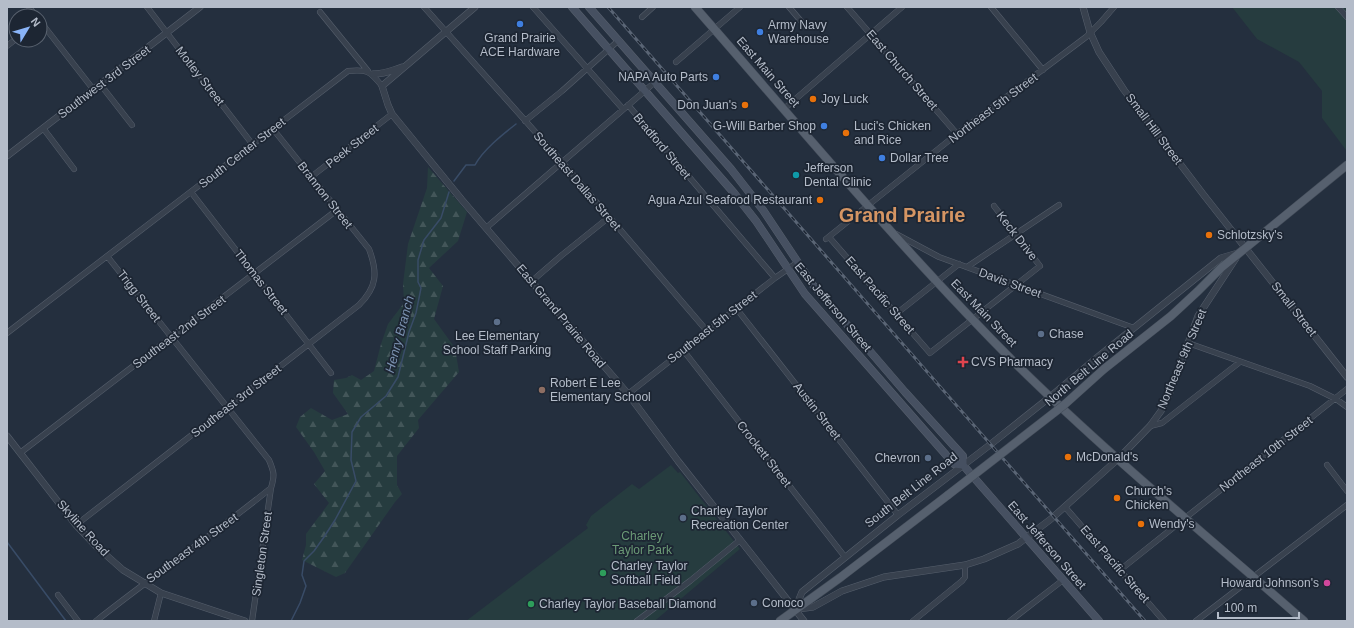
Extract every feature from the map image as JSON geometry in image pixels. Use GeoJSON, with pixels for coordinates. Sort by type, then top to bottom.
{"type":"FeatureCollection","features":[{"type":"Feature","properties":{"kind":"main road","name":"East Jefferson Street"},"geometry":{"type":"LineString","coordinates":[[572,7],[727,184],[756,221],[805,294],[847,343],[954,464],[962,465],[1099,621]]}},
{"type":"Feature","properties":{"kind":"main road","name":"East Jefferson Street"},"geometry":{"type":"LineString","coordinates":[[589,7],[738,178],[763,210],[813,285],[963,456],[962,465]]}},
{"type":"Feature","properties":{"kind":"main road","name":"East Main Street"},"geometry":{"type":"LineString","coordinates":[[695,7],[890,230],[973,320],[1050,397],[1118,459],[1304,621]]}},
{"type":"Feature","properties":{"kind":"main road"},"geometry":{"type":"LineString","coordinates":[[669,118],[679,109]]}},
{"type":"Feature","properties":{"kind":"main road"},"geometry":{"type":"LineString","coordinates":[[698,150],[708,142]]}},
{"type":"Feature","properties":{"kind":"main road","name":"North Belt Line Road"},"geometry":{"type":"LineString","coordinates":[[948,495],[1064,405],[1104,369],[1171,316],[1198,292],[1243,247],[1347,164]]}},
{"type":"Feature","properties":{"kind":"main road"},"geometry":{"type":"LineString","coordinates":[[727,184],[738,178]]}},
{"type":"Feature","properties":{"kind":"main road"},"geometry":{"type":"LineString","coordinates":[[847,343],[856,335]]}},
{"type":"Feature","properties":{"kind":"main road","name":"South Belt Line Road"},"geometry":{"type":"LineString","coordinates":[[780,621],[841,577],[948,495]]}},
{"type":"Feature","properties":{"kind":"street","name":"Motley Street"},"geometry":{"type":"LineString","coordinates":[[147,7],[253,144]]}},
{"type":"Feature","properties":{"kind":"street","name":"Southwest 3rd Street"},"geometry":{"type":"LineString","coordinates":[[7,156],[200,7]]}},
{"type":"Feature","properties":{"kind":"street","name":"Southeast Dallas Street"},"geometry":{"type":"LineString","coordinates":[[424,7],[562,162],[608,218],[707,331]]}},
{"type":"Feature","properties":{"kind":"street"},"geometry":{"type":"LineString","coordinates":[[320,12],[382,86],[475,7]]}},
{"type":"Feature","properties":{"kind":"street","name":"Bradford Street"},"geometry":{"type":"LineString","coordinates":[[533,7],[623,109]]}},
{"type":"Feature","properties":{"kind":"street"},"geometry":{"type":"LineString","coordinates":[[642,17],[653,7]]}},
{"type":"Feature","properties":{"kind":"street"},"geometry":{"type":"LineString","coordinates":[[676,62],[740,7]]}},
{"type":"Feature","properties":{"kind":"street"},"geometry":{"type":"LineString","coordinates":[[789,7],[806,27]]}},
{"type":"Feature","properties":{"kind":"street","name":"East Church Street"},"geometry":{"type":"LineString","coordinates":[[847,7],[957,134]]}},
{"type":"Feature","properties":{"kind":"street"},"geometry":{"type":"LineString","coordinates":[[784,109],[902,7]]}},
{"type":"Feature","properties":{"kind":"street"},"geometry":{"type":"LineString","coordinates":[[991,7],[1043,70]]}},
{"type":"Feature","properties":{"kind":"street","name":"Small Hill Street"},"geometry":{"type":"LineString","coordinates":[[1082,7],[1090,32],[1102,58],[1124,90],[1243,247]]}},
{"type":"Feature","properties":{"kind":"street","name":"Northeast 5th Street"},"geometry":{"type":"LineString","coordinates":[[869,206],[957,134],[1086,37],[1102,22],[1114,7]]}},
{"type":"Feature","properties":{"kind":"street"},"geometry":{"type":"LineString","coordinates":[[1338,7],[1347,17]]}},
{"type":"Feature","properties":{"kind":"street"},"geometry":{"type":"LineString","coordinates":[[48,31],[93,89]]}},
{"type":"Feature","properties":{"kind":"street"},"geometry":{"type":"LineString","coordinates":[[525,121],[619,40]]}},
{"type":"Feature","properties":{"kind":"street"},"geometry":{"type":"LineString","coordinates":[[370,73],[385,74],[404,67]]}},
{"type":"Feature","properties":{"kind":"street","name":"South Center Street"},"geometry":{"type":"LineString","coordinates":[[7,333],[348,71],[361,70],[370,73]]}},
{"type":"Feature","properties":{"kind":"street"},"geometry":{"type":"LineString","coordinates":[[486,228],[655,82]]}},
{"type":"Feature","properties":{"kind":"street"},"geometry":{"type":"LineString","coordinates":[[100,84],[132,125]]}},
{"type":"Feature","properties":{"kind":"street","name":"East Grand Prairie Road"},"geometry":{"type":"LineString","coordinates":[[382,86],[392,114],[486,228],[628,394],[804,621]]}},
{"type":"Feature","properties":{"kind":"street","name":"Bradford Street"},"geometry":{"type":"LineString","coordinates":[[628,105],[775,278]]}},
{"type":"Feature","properties":{"kind":"street","name":"Peek Street"},"geometry":{"type":"LineString","coordinates":[[311,178],[392,114]]}},
{"type":"Feature","properties":{"kind":"street"},"geometry":{"type":"LineString","coordinates":[[43,128],[74,169]]}},
{"type":"Feature","properties":{"kind":"street","name":"Brannon Street"},"geometry":{"type":"LineString","coordinates":[[273,129],[369,249],[374,263]]}},
{"type":"Feature","properties":{"kind":"street","name":"Thomas Street"},"geometry":{"type":"LineString","coordinates":[[191,192],[331,373]]}},
{"type":"Feature","properties":{"kind":"street"},"geometry":{"type":"LineString","coordinates":[[967,267],[1015,233],[1059,205]]}},
{"type":"Feature","properties":{"kind":"street","name":"East Pacific Street"},"geometry":{"type":"LineString","coordinates":[[869,206],[828,238],[930,353],[973,320]]}},
{"type":"Feature","properties":{"kind":"street","name":"Keck Drive"},"geometry":{"type":"LineString","coordinates":[[994,206],[1040,266],[1017,285]]}},
{"type":"Feature","properties":{"kind":"street","name":"Southeast 2nd Street"},"geometry":{"type":"LineString","coordinates":[[20,453],[337,210]]}},
{"type":"Feature","properties":{"kind":"street"},"geometry":{"type":"LineString","coordinates":[[532,281],[608,218]]}},
{"type":"Feature","properties":{"kind":"street","name":"Davis Street"},"geometry":{"type":"LineString","coordinates":[[890,230],[939,257],[1134,328]]}},
{"type":"Feature","properties":{"kind":"street","name":"North Belt Line Road"},"geometry":{"type":"LineString","coordinates":[[1050,397],[1221,258],[1243,247]]}},
{"type":"Feature","properties":{"kind":"street","name":"Northeast 9th Street"},"geometry":{"type":"LineString","coordinates":[[795,609],[813,607],[842,591],[884,577],[965,565],[984,559],[1018,544],[1054,516],[1118,459],[1150,426],[1161,411],[1171,390],[1198,316],[1243,247]]}},
{"type":"Feature","properties":{"kind":"street","name":"Small Street"},"geometry":{"type":"LineString","coordinates":[[1243,247],[1347,377]]}},
{"type":"Feature","properties":{"kind":"street","name":"Trigg Street"},"geometry":{"type":"LineString","coordinates":[[108,256],[171,338],[228,407],[269,460],[275,477],[271,488]]}},
{"type":"Feature","properties":{"kind":"street","name":"Southeast 5th Street"},"geometry":{"type":"LineString","coordinates":[[628,394],[736,308],[798,262]]}},
{"type":"Feature","properties":{"kind":"street","name":"Southeast 3rd Street"},"geometry":{"type":"LineString","coordinates":[[76,525],[359,305],[368,296],[373,285],[374,263]]}},
{"type":"Feature","properties":{"kind":"street"},"geometry":{"type":"LineString","coordinates":[[896,314],[959,264]]}},
{"type":"Feature","properties":{"kind":"street"},"geometry":{"type":"LineString","coordinates":[[973,320],[1017,285]]}},
{"type":"Feature","properties":{"kind":"street","name":"Austin Street"},"geometry":{"type":"LineString","coordinates":[[736,308],[898,515]]}},
{"type":"Feature","properties":{"kind":"street"},"geometry":{"type":"LineString","coordinates":[[1188,343],[1310,386],[1336,399],[1347,407]]}},
{"type":"Feature","properties":{"kind":"street","name":"Crockett Street"},"geometry":{"type":"LineString","coordinates":[[683,350],[845,558]]}},
{"type":"Feature","properties":{"kind":"street","name":"Northeast 9th Street"},"geometry":{"type":"LineString","coordinates":[[1150,426],[1162,422],[1240,362]]}},
{"type":"Feature","properties":{"kind":"street","name":"Northeast 10th Street"},"geometry":{"type":"LineString","coordinates":[[1120,570],[1347,390]]}},
{"type":"Feature","properties":{"kind":"street","name":"South Belt Line Road"},"geometry":{"type":"LineString","coordinates":[[795,609],[802,592],[1050,397]]}},
{"type":"Feature","properties":{"kind":"street","name":"Skyline Road"},"geometry":{"type":"LineString","coordinates":[[7,436],[76,525],[97,547],[124,570],[161,593],[245,621]]}},
{"type":"Feature","properties":{"kind":"street"},"geometry":{"type":"LineString","coordinates":[[1327,465],[1347,491]]}},
{"type":"Feature","properties":{"kind":"street","name":"Southeast 4th Street"},"geometry":{"type":"LineString","coordinates":[[96,621],[144,583],[197,546],[271,488]]}},
{"type":"Feature","properties":{"kind":"street","name":"Singleton Street"},"geometry":{"type":"LineString","coordinates":[[252,621],[271,488]]}},
{"type":"Feature","properties":{"kind":"street"},"geometry":{"type":"LineString","coordinates":[[1196,621],[1347,505]]}},
{"type":"Feature","properties":{"kind":"street","name":"East Pacific Street"},"geometry":{"type":"LineString","coordinates":[[1065,507],[1164,621]]}},
{"type":"Feature","properties":{"kind":"street"},"geometry":{"type":"LineString","coordinates":[[637,621],[690,581],[740,540]]}},
{"type":"Feature","properties":{"kind":"street"},"geometry":{"type":"LineString","coordinates":[[913,621],[962,582],[965,577],[965,565]]}},
{"type":"Feature","properties":{"kind":"street"},"geometry":{"type":"LineString","coordinates":[[1010,621],[1063,580]]}},
{"type":"Feature","properties":{"kind":"street"},"geometry":{"type":"LineString","coordinates":[[154,621],[161,593]]}},
{"type":"Feature","properties":{"kind":"street"},"geometry":{"type":"LineString","coordinates":[[58,595],[78,621]]}},
{"type":"Feature","properties":{"kind":"green space"},"geometry":{"type":"Polygon","coordinates":[[[1232,7],[1347,7],[1346,150],[1322,118],[1322,91],[1299,62],[1257,39],[1232,7]]]}},
{"type":"Feature","properties":{"kind":"green space"},"geometry":{"type":"Polygon","coordinates":[[[428,167],[467,212],[458,241],[429,268],[443,286],[434,319],[455,348],[459,372],[418,420],[419,428],[397,456],[397,485],[402,494],[345,573],[336,577],[302,560],[306,545],[306,534],[329,503],[314,484],[325,471],[314,452],[296,427],[300,417],[311,408],[332,420],[348,414],[333,393],[334,380],[346,378],[352,375],[361,380],[374,371],[388,324],[404,303],[403,284],[408,244],[427,188],[428,167]]]}},
{"type":"Feature","properties":{"kind":"green space","name":"Charley Taylor Park"},"geometry":{"type":"Polygon","coordinates":[[[671,465],[678,473],[680,472],[740,549],[657,619],[654,621],[466,621],[588,528],[586,525],[591,516],[632,484],[639,489],[671,465]]]}},
{"type":"Feature","properties":{"kind":"waterway","name":"Henry Branch"},"geometry":{"type":"LineString","coordinates":[[454,181],[466,165],[475,165],[478,159],[488,148],[516,124]]}},
{"type":"Feature","properties":{"kind":"waterway","name":"Henry Branch"},"geometry":{"type":"LineString","coordinates":[[291,621],[306,586],[302,575],[304,561],[314,551],[324,537],[356,481],[351,460],[352,432],[361,417],[386,396],[398,377],[409,332],[416,313],[421,288],[418,282],[418,260],[424,240],[441,218],[449,192]]}},
{"type":"Feature","properties":{"kind":"waterway"},"geometry":{"type":"LineString","coordinates":[[7,542],[66,621]]}},
{"type":"Feature","properties":{"kind":"railway"},"geometry":{"type":"LineString","coordinates":[[608,7],[1145,621]]}},
{"type":"Feature","properties":{"kind":"place","name":"Grand Prairie ACE Hardware"},"geometry":{"type":"Point","coordinates":[520,24]}},
{"type":"Feature","properties":{"kind":"place","name":"Army Navy Warehouse"},"geometry":{"type":"Point","coordinates":[760,32]}},
{"type":"Feature","properties":{"kind":"place","name":"NAPA Auto Parts"},"geometry":{"type":"Point","coordinates":[716,77]}},
{"type":"Feature","properties":{"kind":"place","name":"Joy Luck"},"geometry":{"type":"Point","coordinates":[813,99]}},
{"type":"Feature","properties":{"kind":"place","name":"Don Juan's"},"geometry":{"type":"Point","coordinates":[745,105]}},
{"type":"Feature","properties":{"kind":"place","name":"G-Will Barber Shop"},"geometry":{"type":"Point","coordinates":[824,126]}},
{"type":"Feature","properties":{"kind":"place","name":"Luci's Chicken and Rice"},"geometry":{"type":"Point","coordinates":[846,133]}},
{"type":"Feature","properties":{"kind":"place","name":"Dollar Tree"},"geometry":{"type":"Point","coordinates":[882,158]}},
{"type":"Feature","properties":{"kind":"place","name":"Jefferson Dental Clinic"},"geometry":{"type":"Point","coordinates":[796,175]}},
{"type":"Feature","properties":{"kind":"place","name":"Agua Azul Seafood Restaurant"},"geometry":{"type":"Point","coordinates":[820,200]}},
{"type":"Feature","properties":{"kind":"place","name":"Schlotzsky's"},"geometry":{"type":"Point","coordinates":[1209,235]}},
{"type":"Feature","properties":{"kind":"place","name":"Lee Elementary School Staff Parking"},"geometry":{"type":"Point","coordinates":[497,322]}},
{"type":"Feature","properties":{"kind":"place","name":"Chase"},"geometry":{"type":"Point","coordinates":[1041,334]}},
{"type":"Feature","properties":{"kind":"place","name":"CVS Pharmacy"},"geometry":{"type":"Point","coordinates":[963,362]}},
{"type":"Feature","properties":{"kind":"place","name":"Robert E Lee Elementary School"},"geometry":{"type":"Point","coordinates":[542,390]}},
{"type":"Feature","properties":{"kind":"place","name":"McDonald's"},"geometry":{"type":"Point","coordinates":[1068,457]}},
{"type":"Feature","properties":{"kind":"place","name":"Chevron"},"geometry":{"type":"Point","coordinates":[928,458]}},
{"type":"Feature","properties":{"kind":"place","name":"Church's Chicken"},"geometry":{"type":"Point","coordinates":[1117,498]}},
{"type":"Feature","properties":{"kind":"place","name":"Charley Taylor Recreation Center"},"geometry":{"type":"Point","coordinates":[683,518]}},
{"type":"Feature","properties":{"kind":"place","name":"Wendy's"},"geometry":{"type":"Point","coordinates":[1141,524]}},
{"type":"Feature","properties":{"kind":"place","name":"Charley Taylor Softball Field"},"geometry":{"type":"Point","coordinates":[603,573]}},
{"type":"Feature","properties":{"kind":"place","name":"Howard Johnson's"},"geometry":{"type":"Point","coordinates":[1327,583]}},
{"type":"Feature","properties":{"kind":"place","name":"Conoco"},"geometry":{"type":"Point","coordinates":[754,603]}},
{"type":"Feature","properties":{"kind":"place","name":"Charley Taylor Baseball Diamond"},"geometry":{"type":"Point","coordinates":[531,604]}},
{"type":"Feature","properties":{"kind":"district","name":"Grand Prairie"},"geometry":{"type":"Point","coordinates":[902,215]}}]}
